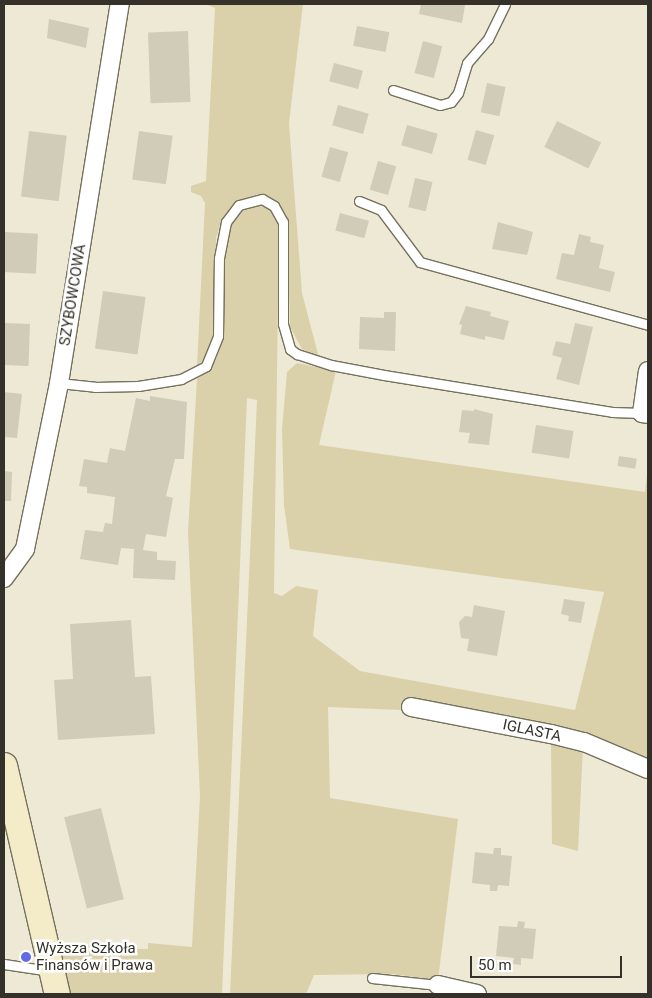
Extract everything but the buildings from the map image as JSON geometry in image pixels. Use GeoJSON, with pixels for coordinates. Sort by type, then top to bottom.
{"type":"FeatureCollection","features":[{"type":"Feature","properties":{"kind":"street","name":"SZYBOWCOWA"},"geometry":{"type":"LineString","coordinates":[[4,578],[25,549],[59,383],[120,4]]}},
{"type":"Feature","properties":{"kind":"street"},"geometry":{"type":"LineString","coordinates":[[645,414],[648,371]]}},
{"type":"Feature","properties":{"kind":"street","name":"IGLASTA"},"geometry":{"type":"LineString","coordinates":[[411,707],[559,736],[648,768]]}},
{"type":"Feature","properties":{"kind":"street"},"geometry":{"type":"LineString","coordinates":[[4,765],[54,983]]}},
{"type":"Feature","properties":{"kind":"street"},"geometry":{"type":"LineString","coordinates":[[438,985],[477,994]]}},
{"type":"Feature","properties":{"kind":"lane"},"geometry":{"type":"LineString","coordinates":[[393,90],[440,105],[450,102],[458,93],[467,63],[488,39],[505,4]]}},
{"type":"Feature","properties":{"kind":"lane"},"geometry":{"type":"LineString","coordinates":[[59,383],[95,387],[138,386],[181,379],[206,366],[218,336],[219,258],[226,222],[239,205],[262,199],[274,206],[283,222],[284,324],[290,349],[297,354],[331,365],[384,376],[612,412],[645,414]]}},
{"type":"Feature","properties":{"kind":"lane"},"geometry":{"type":"LineString","coordinates":[[359,200],[375,206],[387,216],[420,262],[648,325]]}},
{"type":"Feature","properties":{"kind":"lane"},"geometry":{"type":"LineString","coordinates":[[4,964],[54,983]]}},
{"type":"Feature","properties":{"kind":"lane"},"geometry":{"type":"LineString","coordinates":[[372,978],[438,985]]}},
{"type":"Feature","properties":{"kind":"shaded area"},"geometry":{"type":"Polygon","coordinates":[[[205,4],[303,4],[289,123],[302,293],[319,358],[302,349],[290,327],[287,218],[276,201],[259,194],[237,201],[221,222],[216,238],[214,337],[206,358],[197,366],[205,203],[201,196],[191,192],[191,186],[206,181],[215,8],[205,4]]]}},
{"type":"Feature","properties":{"kind":"shaded area"},"geometry":{"type":"Polygon","coordinates":[[[256,205],[269,208],[279,227],[274,593],[282,596],[296,586],[318,590],[313,636],[360,671],[575,710],[604,592],[290,549],[284,505],[282,429],[287,372],[297,363],[336,371],[319,445],[645,492],[648,466],[648,763],[550,727],[403,700],[401,710],[328,707],[330,798],[458,819],[438,980],[392,974],[314,975],[306,994],[230,994],[257,400],[247,398],[222,994],[57,994],[44,942],[138,949],[148,949],[148,943],[192,947],[200,796],[188,532],[197,379],[211,368],[217,357],[222,262],[229,229],[235,215],[245,207],[256,205]]]}},
{"type":"Feature","properties":{"kind":"shaded area"},"geometry":{"type":"Polygon","coordinates":[[[551,740],[583,747],[578,851],[552,844],[551,740]]]}},
{"type":"Feature","properties":{"kind":"place","name":"Wyższa Szkoła Finansów i Prawa"},"geometry":{"type":"Point","coordinates":[26,957]}}]}
